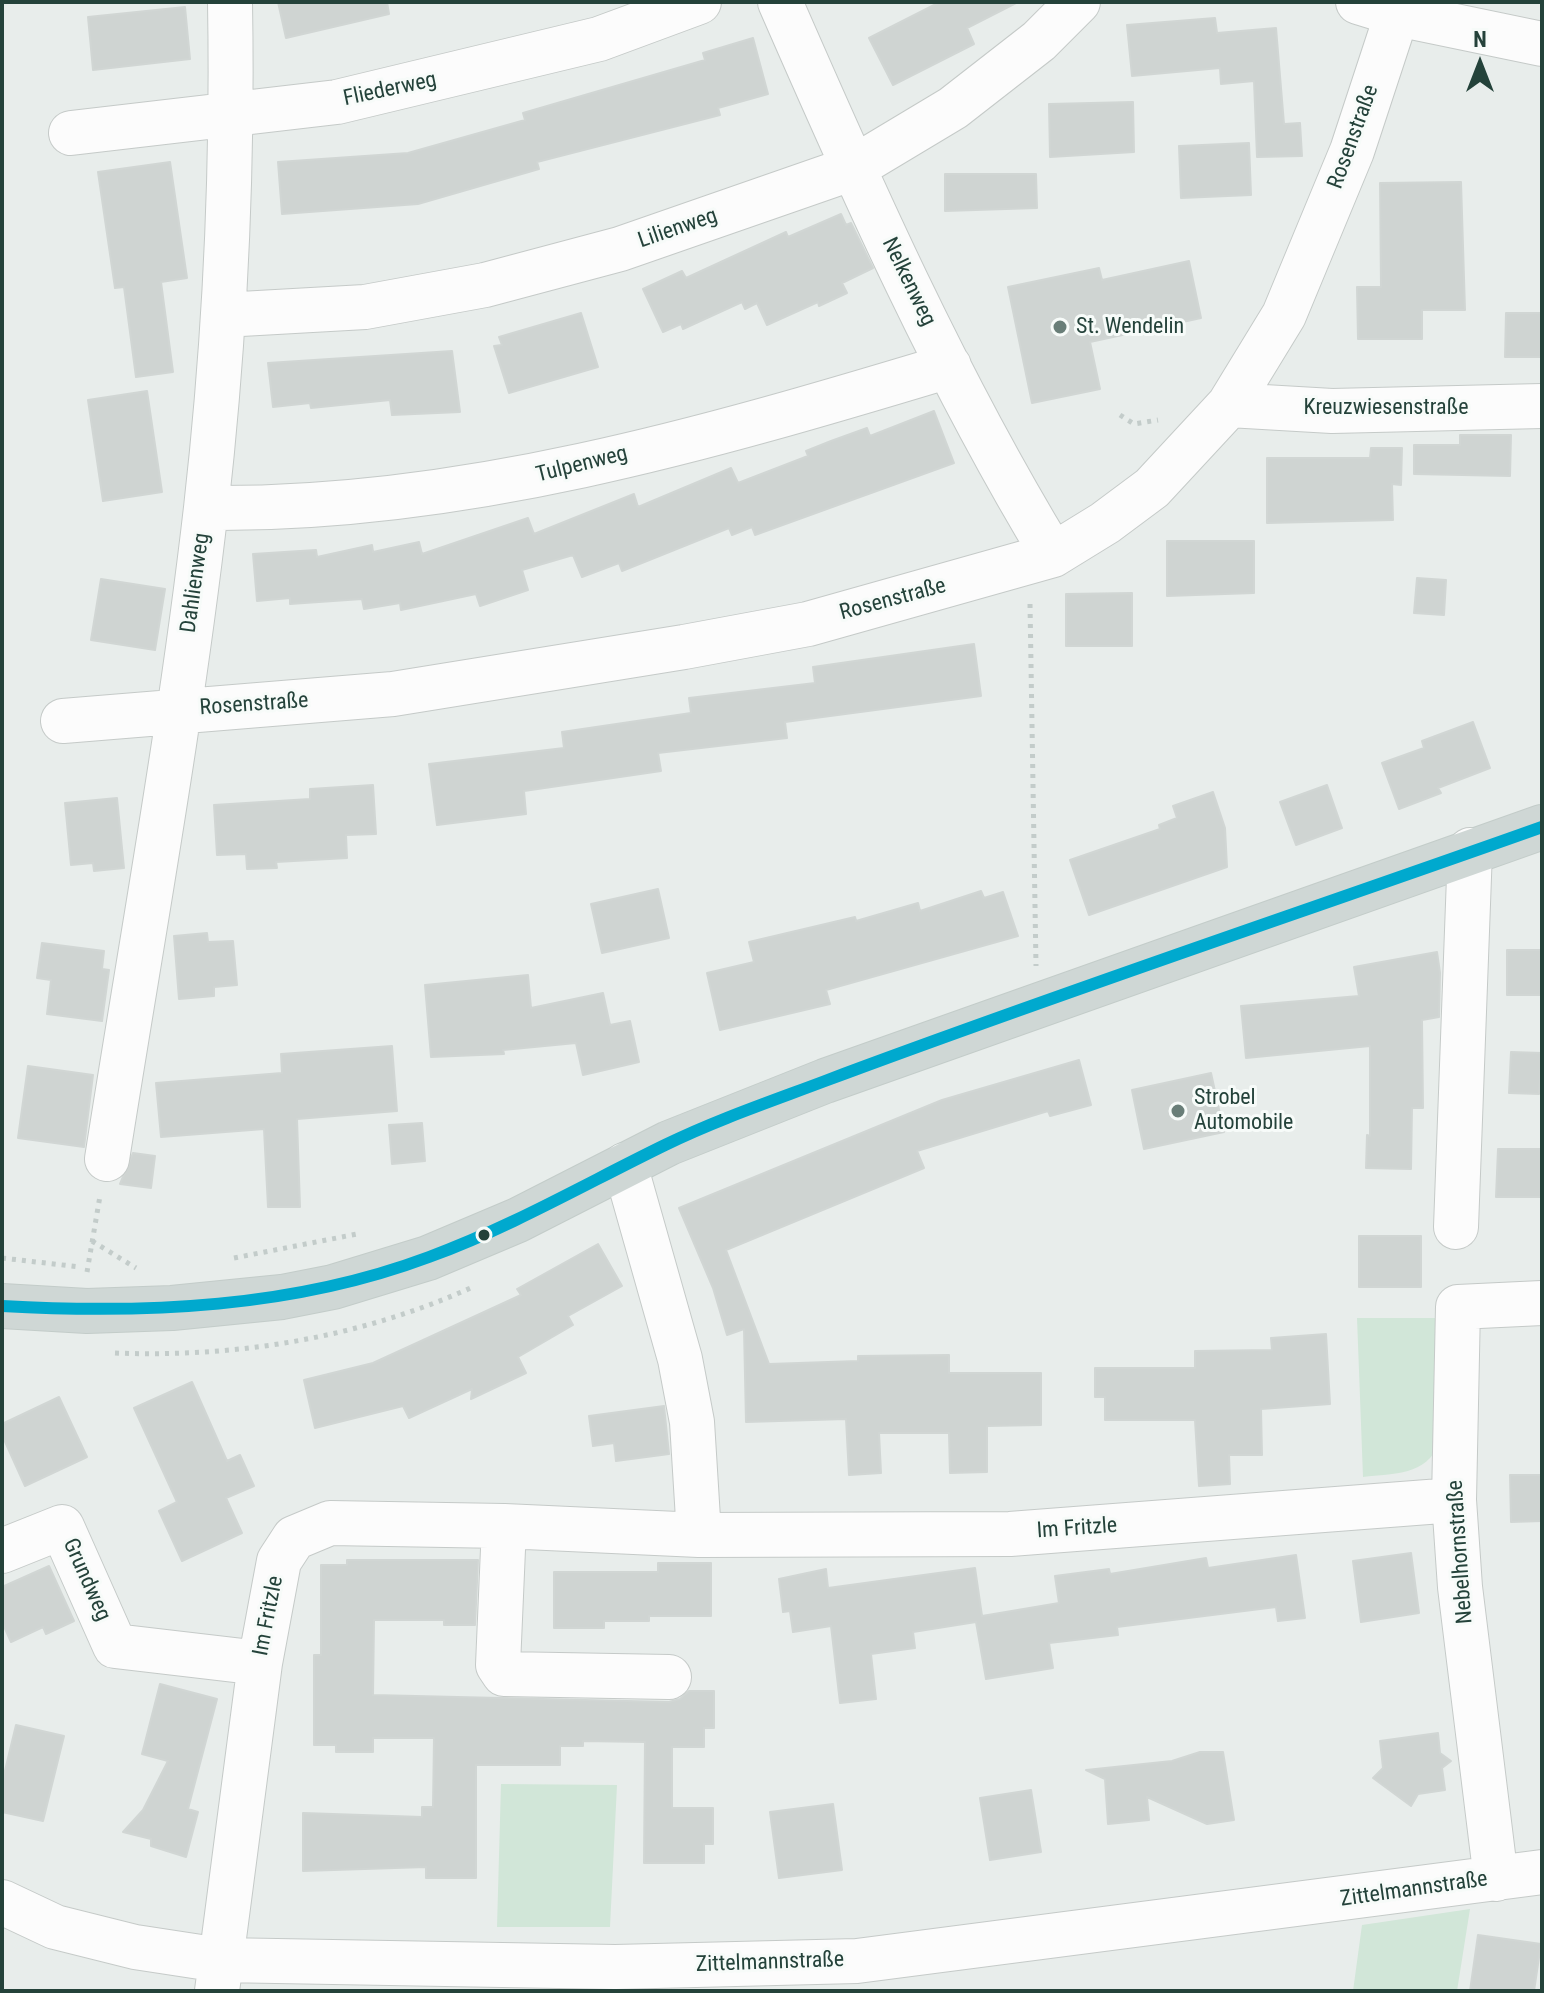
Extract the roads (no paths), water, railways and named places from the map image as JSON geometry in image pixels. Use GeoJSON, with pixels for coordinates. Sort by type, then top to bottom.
{"type":"FeatureCollection","features":[{"type":"Feature","properties":{"kind":"main road"},"geometry":{"type":"LineString","coordinates":[[2,1306],[87,1311],[172,1308],[282,1297],[333,1287],[428,1258],[518,1220],[669,1143],[825,1081],[1542,827]]}},
{"type":"Feature","properties":{"kind":"street","name":"Dahlienweg"},"geometry":{"type":"LineString","coordinates":[[107,1159],[178,710],[206,508],[223,315],[232,113],[230,2]]}},
{"type":"Feature","properties":{"kind":"street","name":"Fliederweg"},"geometry":{"type":"LineString","coordinates":[[71,133],[337,102],[444,79],[599,39],[699,2]]}},
{"type":"Feature","properties":{"kind":"street","name":"Nelkenweg"},"geometry":{"type":"LineString","coordinates":[[780,2],[853,168],[1041,559]]}},
{"type":"Feature","properties":{"kind":"street","name":"Lilienweg"},"geometry":{"type":"LineString","coordinates":[[223,315],[365,307],[485,285],[620,249],[853,168],[953,108],[1039,41],[1078,2]]}},
{"type":"Feature","properties":{"kind":"street"},"geometry":{"type":"LineString","coordinates":[[1382,6],[1542,44]]}},
{"type":"Feature","properties":{"kind":"street","name":"Rosenstraße"},"geometry":{"type":"LineString","coordinates":[[63,721],[393,694],[684,647],[808,624],[1041,559],[1105,523],[1152,488],[1229,405],[1284,315],[1352,151],[1382,6]]}},
{"type":"Feature","properties":{"kind":"street","name":"Tulpenweg"},"geometry":{"type":"LineString","coordinates":[[206,508],[253,509],[434,495],[528,479],[843,398],[949,366]]}},
{"type":"Feature","properties":{"kind":"street","name":"Kreuzwiesenstraße"},"geometry":{"type":"LineString","coordinates":[[1229,405],[1332,411],[1542,406]]}},
{"type":"Feature","properties":{"kind":"street"},"geometry":{"type":"LineString","coordinates":[[1456,1227],[1470,850]]}},
{"type":"Feature","properties":{"kind":"street"},"geometry":{"type":"LineString","coordinates":[[625,1165],[680,1359],[692,1422],[699,1535]]}},
{"type":"Feature","properties":{"kind":"street","name":"Nebelhornstraße"},"geometry":{"type":"LineString","coordinates":[[1496,1879],[1460,1587],[1454,1500],[1458,1307],[1542,1303]]}},
{"type":"Feature","properties":{"kind":"street","name":"Im Fritzle"},"geometry":{"type":"LineString","coordinates":[[219,1976],[260,1663],[279,1561],[294,1538],[330,1523],[504,1526],[699,1535],[1010,1534],[1454,1500]]}},
{"type":"Feature","properties":{"kind":"street"},"geometry":{"type":"LineString","coordinates":[[504,1526],[498,1665],[504,1674],[669,1677]]}},
{"type":"Feature","properties":{"kind":"street","name":"Grundweg"},"geometry":{"type":"LineString","coordinates":[[2,1551],[62,1527],[115,1646],[260,1663]]}},
{"type":"Feature","properties":{"kind":"street","name":"Zittelmannstraße"},"geometry":{"type":"LineString","coordinates":[[2,1902],[55,1927],[135,1947],[219,1976],[857,1961],[1542,1872]]}},
{"type":"Feature","properties":{"kind":"place","name":"St. Wendelin"},"geometry":{"type":"Point","coordinates":[1060,327]}},
{"type":"Feature","properties":{"kind":"place","name":"Strobel Automobile"},"geometry":{"type":"Point","coordinates":[1178,1111]}}]}
